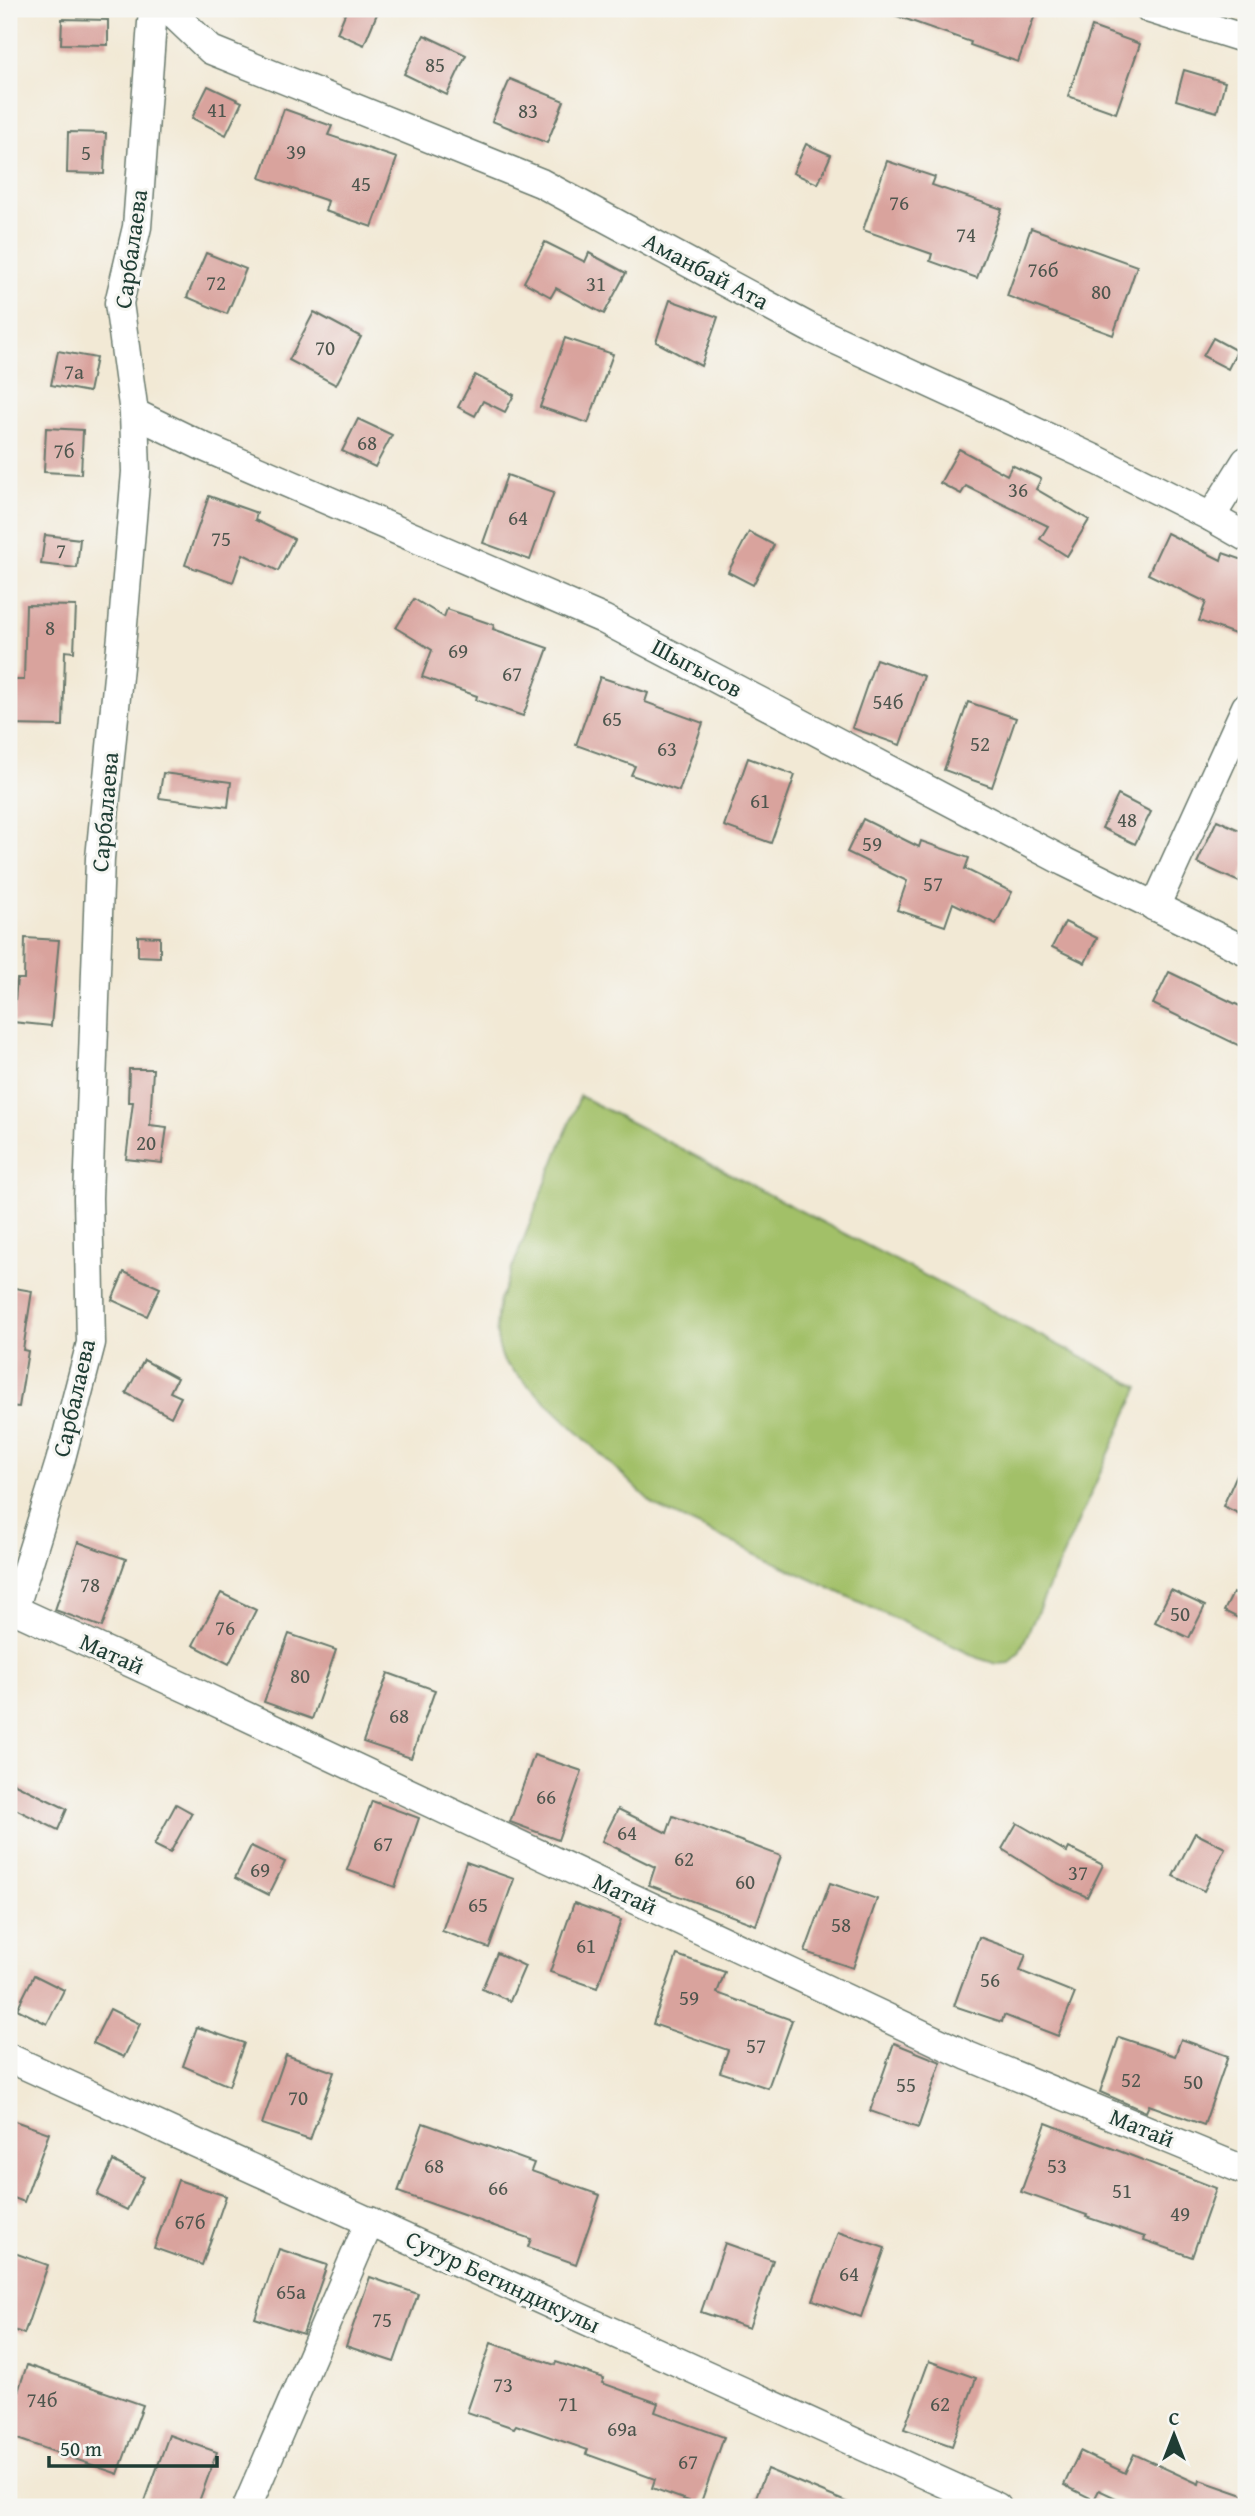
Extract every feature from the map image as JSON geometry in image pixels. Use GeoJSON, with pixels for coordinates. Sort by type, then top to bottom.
{"type":"FeatureCollection","features":[{"type":"Feature","properties":{"kind":"street","name":"Сарбалаева"},"geometry":{"type":"LineString","coordinates":[[12,1608],[60,1462],[90,1343],[88,1198],[100,859],[135,486],[134,413],[120,303],[136,227],[153,9]]}},
{"type":"Feature","properties":{"kind":"street","name":"Аманбай Ата"},"geometry":{"type":"LineString","coordinates":[[168,9],[211,50],[541,183],[810,328],[1098,461],[1246,537]]}},
{"type":"Feature","properties":{"kind":"street"},"geometry":{"type":"LineString","coordinates":[[1166,11],[1246,39]]}},
{"type":"Feature","properties":{"kind":"street","name":"Шыгысов"},"geometry":{"type":"LineString","coordinates":[[134,413],[204,447],[603,619],[1065,862],[1246,951]]}},
{"type":"Feature","properties":{"kind":"street"},"geometry":{"type":"LineString","coordinates":[[1211,517],[1246,461]]}},
{"type":"Feature","properties":{"kind":"street"},"geometry":{"type":"LineString","coordinates":[[1155,906],[1246,707]]}},
{"type":"Feature","properties":{"kind":"street","name":"Матай"},"geometry":{"type":"LineString","coordinates":[[12,1608],[212,1699],[968,2056],[1246,2171]]}},
{"type":"Feature","properties":{"kind":"street","name":"Сугур Бегиндикулы"},"geometry":{"type":"LineString","coordinates":[[9,2058],[996,2507]]}},
{"type":"Feature","properties":{"kind":"street"},"geometry":{"type":"LineString","coordinates":[[247,2507],[370,2221]]}},
{"type":"Feature","properties":{"kind":"green space"},"geometry":{"type":"Polygon","coordinates":[[[580,1096],[1139,1387],[1019,1653],[1010,1663],[997,1664],[981,1659],[655,1506],[504,1362],[497,1333],[499,1302],[580,1096]]]}},
{"type":"Feature","properties":{"kind":"building"},"geometry":{"type":"Polygon","coordinates":[[[347,9],[379,9],[364,45],[337,33],[347,9]]]}},
{"type":"Feature","properties":{"kind":"building"},"geometry":{"type":"Polygon","coordinates":[[[883,9],[1037,9],[1018,62],[883,9]]]}},
{"type":"Feature","properties":{"kind":"building"},"geometry":{"type":"Polygon","coordinates":[[[62,19],[108,20],[108,45],[61,44],[62,19]]]}},
{"type":"Feature","properties":{"kind":"building"},"geometry":{"type":"Polygon","coordinates":[[[1092,27],[1140,44],[1116,113],[1068,96],[1092,27]]]}},
{"type":"Feature","properties":{"kind":"building"},"geometry":{"type":"Polygon","coordinates":[[[424,35],[466,55],[447,95],[404,74],[424,35]]]}},
{"type":"Feature","properties":{"kind":"building"},"geometry":{"type":"Polygon","coordinates":[[[1184,70],[1225,82],[1217,112],[1176,100],[1184,70]]]}},
{"type":"Feature","properties":{"kind":"building"},"geometry":{"type":"Polygon","coordinates":[[[510,79],[564,101],[547,143],[492,121],[510,79]]]}},
{"type":"Feature","properties":{"kind":"building"},"geometry":{"type":"Polygon","coordinates":[[[208,86],[242,102],[226,135],[192,118],[208,86]]]}},
{"type":"Feature","properties":{"kind":"building"},"geometry":{"type":"Polygon","coordinates":[[[284,109],[332,126],[328,135],[397,158],[372,227],[325,211],[328,201],[260,178],[284,109]]]}},
{"type":"Feature","properties":{"kind":"building"},"geometry":{"type":"Polygon","coordinates":[[[68,132],[106,133],[104,174],[67,173],[68,132]]]}},
{"type":"Feature","properties":{"kind":"building"},"geometry":{"type":"Polygon","coordinates":[[[806,144],[831,155],[818,184],[793,173],[806,144]]]}},
{"type":"Feature","properties":{"kind":"building"},"geometry":{"type":"Polygon","coordinates":[[[887,161],[935,177],[932,185],[1002,209],[977,278],[930,261],[932,254],[863,230],[887,161]]]}},
{"type":"Feature","properties":{"kind":"building"},"geometry":{"type":"Polygon","coordinates":[[[1031,228],[1137,266],[1113,335],[1007,296],[1031,228]]]}},
{"type":"Feature","properties":{"kind":"building"},"geometry":{"type":"Polygon","coordinates":[[[545,242],[585,262],[589,253],[626,273],[604,314],[556,288],[551,297],[524,282],[545,242]]]}},
{"type":"Feature","properties":{"kind":"building"},"geometry":{"type":"Polygon","coordinates":[[[206,253],[246,269],[227,314],[187,297],[206,253]]]}},
{"type":"Feature","properties":{"kind":"building"},"geometry":{"type":"Polygon","coordinates":[[[670,300],[718,317],[701,366],[656,342],[670,300]]]}},
{"type":"Feature","properties":{"kind":"building"},"geometry":{"type":"Polygon","coordinates":[[[314,312],[361,337],[336,385],[289,360],[314,312]]]}},
{"type":"Feature","properties":{"kind":"building"},"geometry":{"type":"Polygon","coordinates":[[[565,338],[613,354],[588,423],[540,407],[565,338]]]}},
{"type":"Feature","properties":{"kind":"building"},"geometry":{"type":"Polygon","coordinates":[[[1213,338],[1237,351],[1228,369],[1203,356],[1213,338]]]}},
{"type":"Feature","properties":{"kind":"building"},"geometry":{"type":"Polygon","coordinates":[[[58,351],[96,358],[89,392],[51,385],[58,351]]]}},
{"type":"Feature","properties":{"kind":"building"},"geometry":{"type":"Polygon","coordinates":[[[475,375],[514,395],[505,412],[483,401],[475,416],[458,407],[475,375]]]}},
{"type":"Feature","properties":{"kind":"building"},"geometry":{"type":"Polygon","coordinates":[[[358,419],[392,435],[375,467],[342,451],[358,419]]]}},
{"type":"Feature","properties":{"kind":"building"},"geometry":{"type":"Polygon","coordinates":[[[46,428],[83,430],[81,474],[44,472],[46,428]]]}},
{"type":"Feature","properties":{"kind":"building"},"geometry":{"type":"Polygon","coordinates":[[[959,449],[1007,475],[1012,465],[1041,479],[1036,489],[1089,520],[1067,556],[1040,539],[1048,526],[966,486],[961,494],[940,483],[959,449]]]}},
{"type":"Feature","properties":{"kind":"building"},"geometry":{"type":"Polygon","coordinates":[[[507,475],[554,492],[530,560],[483,543],[507,475]]]}},
{"type":"Feature","properties":{"kind":"building"},"geometry":{"type":"Polygon","coordinates":[[[209,496],[257,513],[255,520],[294,539],[278,571],[243,554],[233,582],[185,565],[209,496]]]}},
{"type":"Feature","properties":{"kind":"building"},"geometry":{"type":"Polygon","coordinates":[[[749,532],[774,545],[753,585],[728,572],[749,532]]]}},
{"type":"Feature","properties":{"kind":"building"},"geometry":{"type":"Polygon","coordinates":[[[1167,533],[1221,560],[1223,553],[1246,561],[1246,638],[1199,621],[1206,602],[1148,574],[1167,533]]]}},
{"type":"Feature","properties":{"kind":"building"},"geometry":{"type":"Polygon","coordinates":[[[45,535],[80,539],[77,568],[41,564],[45,535]]]}},
{"type":"Feature","properties":{"kind":"building"},"geometry":{"type":"Polygon","coordinates":[[[414,599],[444,617],[447,609],[548,648],[523,716],[422,677],[432,650],[396,628],[414,599]]]}},
{"type":"Feature","properties":{"kind":"building"},"geometry":{"type":"Polygon","coordinates":[[[26,605],[76,606],[74,652],[65,651],[63,726],[9,725],[9,680],[24,680],[26,605]]]}},
{"type":"Feature","properties":{"kind":"building"},"geometry":{"type":"Polygon","coordinates":[[[876,659],[924,676],[900,745],[852,728],[876,659]]]}},
{"type":"Feature","properties":{"kind":"building"},"geometry":{"type":"Polygon","coordinates":[[[600,677],[648,693],[645,702],[703,723],[679,791],[631,775],[635,766],[576,745],[600,677]]]}},
{"type":"Feature","properties":{"kind":"building"},"geometry":{"type":"Polygon","coordinates":[[[968,702],[1016,718],[992,787],[944,770],[968,702]]]}},
{"type":"Feature","properties":{"kind":"building"},"geometry":{"type":"Polygon","coordinates":[[[748,758],[795,775],[771,843],[724,826],[748,758]]]}},
{"type":"Feature","properties":{"kind":"building"},"geometry":{"type":"Polygon","coordinates":[[[163,773],[231,782],[228,807],[159,798],[163,773]]]}},
{"type":"Feature","properties":{"kind":"building"},"geometry":{"type":"Polygon","coordinates":[[[1118,795],[1151,812],[1135,844],[1102,828],[1118,795]]]}},
{"type":"Feature","properties":{"kind":"building"},"geometry":{"type":"Polygon","coordinates":[[[863,819],[919,847],[921,841],[969,858],[965,869],[1012,892],[996,924],[953,903],[945,926],[897,910],[907,881],[847,852],[863,819]]]}},
{"type":"Feature","properties":{"kind":"building"},"geometry":{"type":"Polygon","coordinates":[[[1217,820],[1246,833],[1246,865],[1239,882],[1197,863],[1217,820]]]}},
{"type":"Feature","properties":{"kind":"building"},"geometry":{"type":"Polygon","coordinates":[[[1065,922],[1097,938],[1085,963],[1052,947],[1065,922]]]}},
{"type":"Feature","properties":{"kind":"building"},"geometry":{"type":"Polygon","coordinates":[[[138,936],[160,937],[160,957],[138,956],[138,936]]]}},
{"type":"Feature","properties":{"kind":"building"},"geometry":{"type":"Polygon","coordinates":[[[25,938],[59,940],[51,1026],[13,1022],[17,979],[24,979],[25,938]]]}},
{"type":"Feature","properties":{"kind":"building"},"geometry":{"type":"Polygon","coordinates":[[[1169,972],[1246,1009],[1246,1049],[1153,1004],[1169,972]]]}},
{"type":"Feature","properties":{"kind":"building"},"geometry":{"type":"Polygon","coordinates":[[[129,1069],[153,1069],[150,1125],[167,1127],[162,1163],[126,1159],[133,1102],[128,1102],[129,1069]]]}},
{"type":"Feature","properties":{"kind":"building"},"geometry":{"type":"Polygon","coordinates":[[[124,1272],[160,1288],[147,1316],[112,1300],[124,1272]]]}},
{"type":"Feature","properties":{"kind":"building"},"geometry":{"type":"Polygon","coordinates":[[[9,1287],[32,1291],[23,1350],[28,1351],[19,1407],[9,1406],[9,1287]]]}},
{"type":"Feature","properties":{"kind":"building"},"geometry":{"type":"Polygon","coordinates":[[[144,1360],[177,1378],[170,1392],[181,1397],[171,1417],[126,1393],[144,1360]]]}},
{"type":"Feature","properties":{"kind":"building"},"geometry":{"type":"Polygon","coordinates":[[[1246,1454],[1246,1505],[1242,1515],[1223,1506],[1246,1454]]]}},
{"type":"Feature","properties":{"kind":"building"},"geometry":{"type":"Polygon","coordinates":[[[78,1542],[126,1559],[102,1627],[55,1610],[78,1542]]]}},
{"type":"Feature","properties":{"kind":"building"},"geometry":{"type":"Polygon","coordinates":[[[1171,1590],[1205,1606],[1189,1638],[1155,1622],[1171,1590]]]}},
{"type":"Feature","properties":{"kind":"building"},"geometry":{"type":"Polygon","coordinates":[[[221,1593],[256,1610],[229,1664],[193,1645],[221,1593]]]}},
{"type":"Feature","properties":{"kind":"building"},"geometry":{"type":"Polygon","coordinates":[[[1233,1593],[1246,1599],[1246,1622],[1224,1611],[1233,1593]]]}},
{"type":"Feature","properties":{"kind":"building"},"geometry":{"type":"Polygon","coordinates":[[[289,1634],[336,1650],[312,1719],[264,1702],[289,1634]]]}},
{"type":"Feature","properties":{"kind":"building"},"geometry":{"type":"Polygon","coordinates":[[[388,1673],[435,1690],[411,1758],[363,1742],[388,1673]]]}},
{"type":"Feature","properties":{"kind":"building"},"geometry":{"type":"Polygon","coordinates":[[[534,1755],[582,1771],[558,1840],[510,1822],[534,1755]]]}},
{"type":"Feature","properties":{"kind":"building"},"geometry":{"type":"Polygon","coordinates":[[[9,1781],[67,1809],[58,1830],[9,1806],[9,1781]]]}},
{"type":"Feature","properties":{"kind":"building"},"geometry":{"type":"Polygon","coordinates":[[[372,1801],[419,1818],[395,1887],[347,1870],[372,1801]]]}},
{"type":"Feature","properties":{"kind":"building"},"geometry":{"type":"Polygon","coordinates":[[[176,1804],[192,1813],[170,1853],[154,1845],[176,1804]]]}},
{"type":"Feature","properties":{"kind":"building"},"geometry":{"type":"Polygon","coordinates":[[[618,1809],[667,1833],[673,1816],[781,1856],[756,1925],[649,1885],[655,1867],[602,1841],[618,1809]]]}},
{"type":"Feature","properties":{"kind":"building"},"geometry":{"type":"Polygon","coordinates":[[[1017,1823],[1067,1852],[1069,1848],[1103,1865],[1087,1897],[1053,1881],[1002,1849],[1017,1823]]]}},
{"type":"Feature","properties":{"kind":"building"},"geometry":{"type":"Polygon","coordinates":[[[1195,1833],[1225,1848],[1204,1891],[1173,1876],[1195,1833]]]}},
{"type":"Feature","properties":{"kind":"building"},"geometry":{"type":"Polygon","coordinates":[[[251,1846],[285,1862],[269,1895],[235,1878],[251,1846]]]}},
{"type":"Feature","properties":{"kind":"building"},"geometry":{"type":"Polygon","coordinates":[[[466,1862],[514,1879],[489,1948],[442,1931],[466,1862]]]}},
{"type":"Feature","properties":{"kind":"building"},"geometry":{"type":"Polygon","coordinates":[[[830,1883],[877,1899],[853,1968],[805,1952],[830,1883]]]}},
{"type":"Feature","properties":{"kind":"building"},"geometry":{"type":"Polygon","coordinates":[[[574,1903],[621,1920],[597,1988],[550,1972],[574,1903]]]}},
{"type":"Feature","properties":{"kind":"building"},"geometry":{"type":"Polygon","coordinates":[[[979,1937],[1026,1954],[1020,1971],[1075,1993],[1058,2036],[1004,2015],[1002,2022],[954,2006],[979,1937]]]}},
{"type":"Feature","properties":{"kind":"building"},"geometry":{"type":"Polygon","coordinates":[[[497,1953],[525,1966],[510,2001],[482,1989],[497,1953]]]}},
{"type":"Feature","properties":{"kind":"building"},"geometry":{"type":"Polygon","coordinates":[[[677,1955],[725,1972],[717,1993],[792,2020],[768,2088],[720,2072],[728,2050],[653,2024],[677,1955]]]}},
{"type":"Feature","properties":{"kind":"building"},"geometry":{"type":"Polygon","coordinates":[[[34,1975],[64,1990],[47,2024],[17,2009],[34,1975]]]}},
{"type":"Feature","properties":{"kind":"building"},"geometry":{"type":"Polygon","coordinates":[[[110,2009],[140,2024],[124,2057],[93,2043],[110,2009]]]}},
{"type":"Feature","properties":{"kind":"building"},"geometry":{"type":"Polygon","coordinates":[[[197,2027],[244,2043],[229,2086],[183,2066],[197,2027]]]}},
{"type":"Feature","properties":{"kind":"building"},"geometry":{"type":"Polygon","coordinates":[[[1119,2037],[1175,2056],[1181,2039],[1228,2056],[1204,2125],[1149,2105],[1146,2112],[1100,2092],[1119,2037]]]}},
{"type":"Feature","properties":{"kind":"building"},"geometry":{"type":"Polygon","coordinates":[[[894,2043],[941,2062],[918,2128],[870,2111],[894,2043]]]}},
{"type":"Feature","properties":{"kind":"building"},"geometry":{"type":"Polygon","coordinates":[[[286,2055],[334,2072],[310,2140],[262,2124],[286,2055]]]}},
{"type":"Feature","properties":{"kind":"building"},"geometry":{"type":"Polygon","coordinates":[[[9,2119],[49,2133],[24,2202],[9,2196],[9,2119]]]}},
{"type":"Feature","properties":{"kind":"building"},"geometry":{"type":"Polygon","coordinates":[[[423,2123],[534,2163],[531,2171],[600,2195],[576,2264],[528,2247],[531,2239],[398,2192],[423,2123]]]}},
{"type":"Feature","properties":{"kind":"building"},"geometry":{"type":"Polygon","coordinates":[[[1046,2123],[1216,2188],[1192,2257],[1021,2192],[1046,2123]]]}},
{"type":"Feature","properties":{"kind":"building"},"geometry":{"type":"Polygon","coordinates":[[[113,2161],[144,2177],[127,2210],[97,2195],[113,2161]]]}},
{"type":"Feature","properties":{"kind":"building"},"geometry":{"type":"Polygon","coordinates":[[[178,2180],[226,2196],[202,2265],[154,2248],[178,2180]]]}},
{"type":"Feature","properties":{"kind":"building"},"geometry":{"type":"Polygon","coordinates":[[[838,2232],[885,2248],[861,2317],[813,2300],[838,2232]]]}},
{"type":"Feature","properties":{"kind":"building"},"geometry":{"type":"Polygon","coordinates":[[[725,2243],[773,2260],[749,2328],[701,2312],[725,2243]]]}},
{"type":"Feature","properties":{"kind":"building"},"geometry":{"type":"Polygon","coordinates":[[[279,2249],[327,2265],[303,2334],[255,2318],[279,2249]]]}},
{"type":"Feature","properties":{"kind":"building"},"geometry":{"type":"Polygon","coordinates":[[[9,2251],[48,2265],[24,2334],[9,2328],[9,2251]]]}},
{"type":"Feature","properties":{"kind":"building"},"geometry":{"type":"Polygon","coordinates":[[[370,2277],[418,2294],[394,2362],[346,2346],[370,2277]]]}},
{"type":"Feature","properties":{"kind":"building"},"geometry":{"type":"Polygon","coordinates":[[[491,2343],[604,2378],[602,2383],[658,2403],[655,2412],[724,2437],[700,2505],[652,2488],[655,2479],[586,2454],[588,2450],[516,2425],[514,2428],[467,2412],[491,2343]]]}},
{"type":"Feature","properties":{"kind":"building"},"geometry":{"type":"Polygon","coordinates":[[[929,2361],[976,2378],[952,2446],[904,2429],[929,2361]]]}},
{"type":"Feature","properties":{"kind":"building"},"geometry":{"type":"Polygon","coordinates":[[[27,2365],[143,2405],[118,2474],[9,2436],[9,2418],[27,2365]]]}},
{"type":"Feature","properties":{"kind":"building"},"geometry":{"type":"Polygon","coordinates":[[[169,2435],[217,2452],[197,2507],[155,2507],[144,2504],[169,2435]]]}},
{"type":"Feature","properties":{"kind":"building"},"geometry":{"type":"Polygon","coordinates":[[[1080,2451],[1125,2473],[1134,2454],[1199,2484],[1200,2480],[1246,2496],[1246,2507],[1135,2507],[1099,2490],[1094,2500],[1064,2485],[1080,2451]]]}},
{"type":"Feature","properties":{"kind":"building"},"geometry":{"type":"Polygon","coordinates":[[[767,2469],[858,2507],[752,2507],[767,2469]]]}}]}
